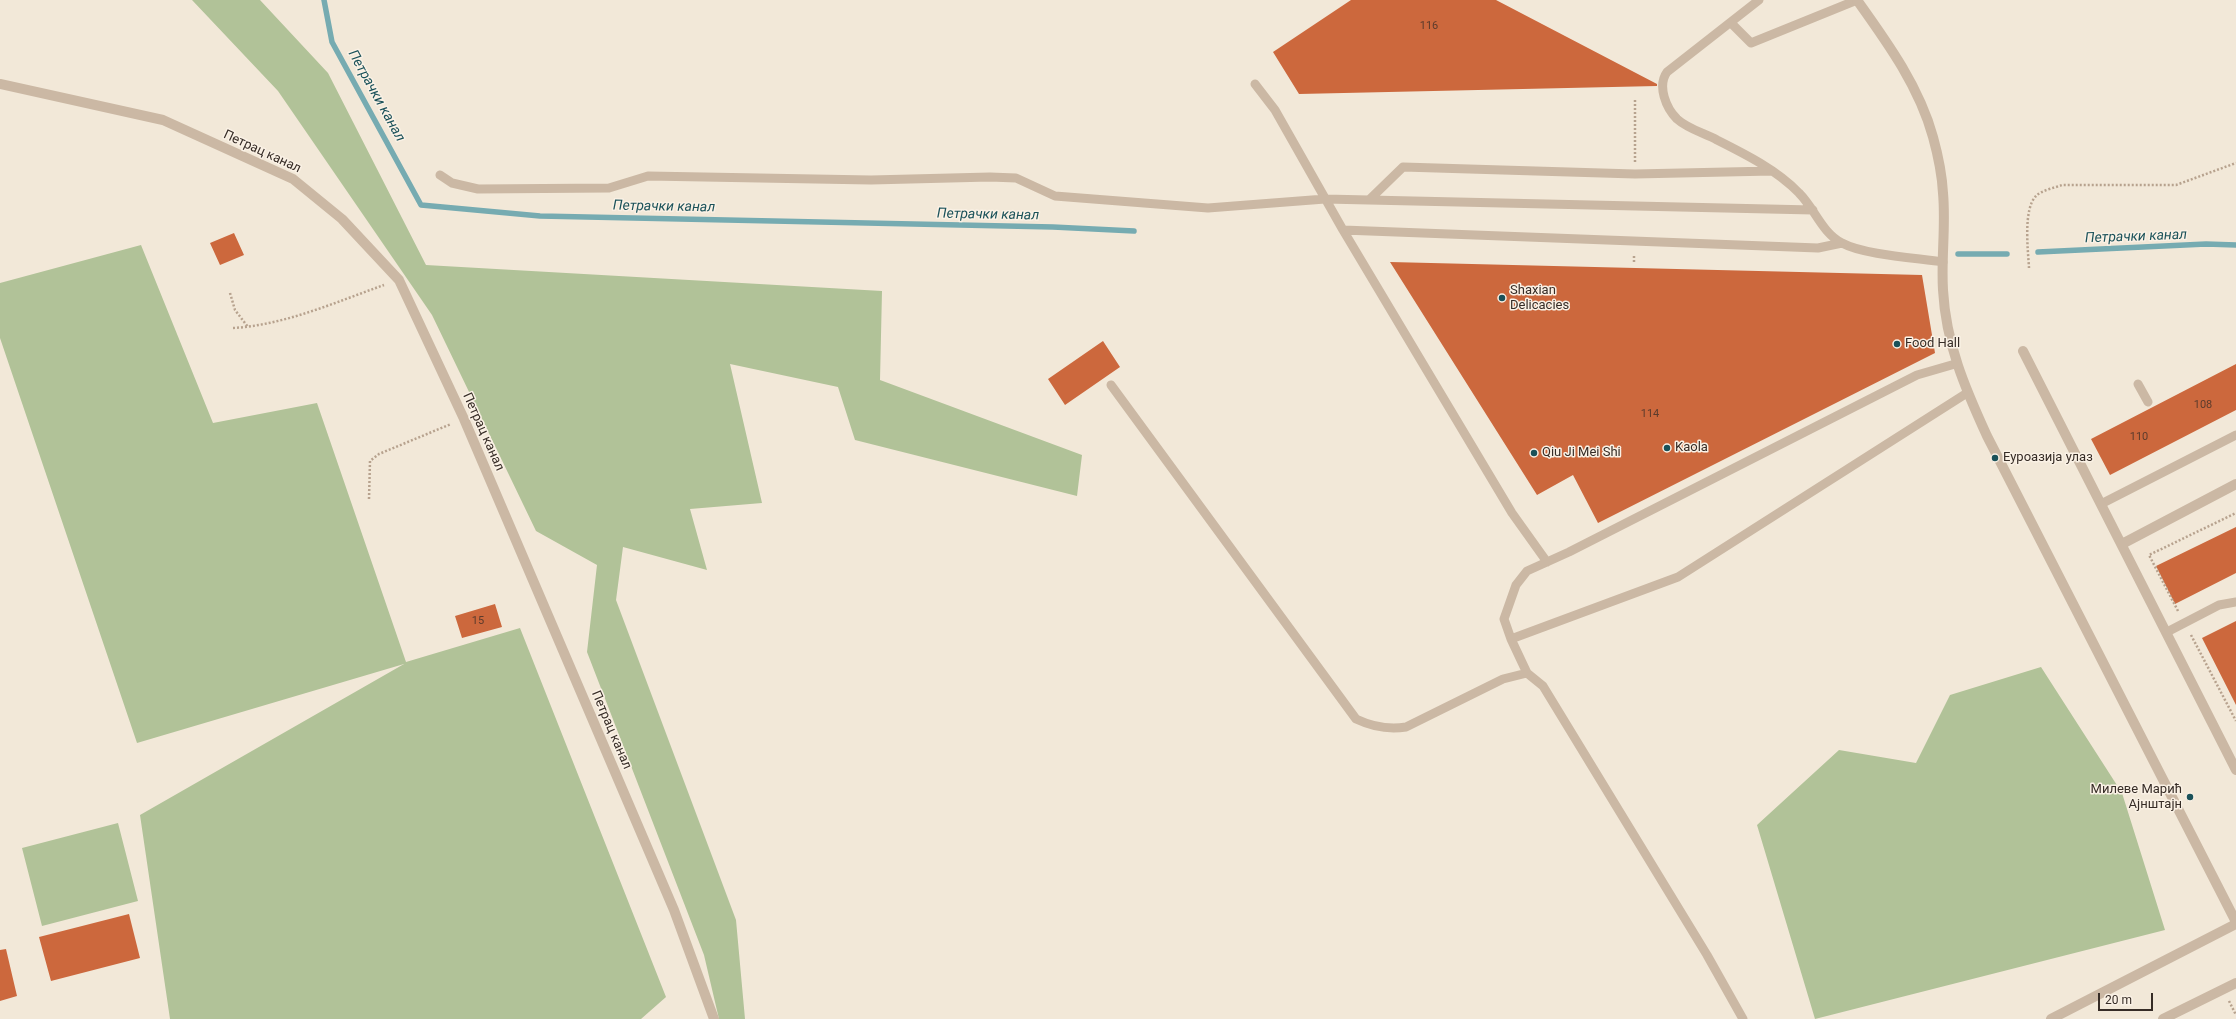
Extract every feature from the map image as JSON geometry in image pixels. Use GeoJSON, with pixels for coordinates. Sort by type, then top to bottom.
{"type":"FeatureCollection","features":[{"type":"Feature","properties":{"kind":"street"},"geometry":{"type":"LineString","coordinates":[[1857,0],[1900,64],[1918,97],[1933,136],[1943,194],[1944,262],[1942,290],[1955,364],[1997,457],[2236,923],[2051,1019]]}},
{"type":"Feature","properties":{"kind":"street","name":"Петрац канал"},"geometry":{"type":"LineString","coordinates":[[0,84],[163,120],[293,179],[342,219],[399,280],[464,419],[674,910],[714,1019]]}},
{"type":"Feature","properties":{"kind":"street"},"geometry":{"type":"LineString","coordinates":[[2023,351],[2236,770]]}},
{"type":"Feature","properties":{"kind":"street"},"geometry":{"type":"LineString","coordinates":[[2122,544],[2236,484]]}},
{"type":"Feature","properties":{"kind":"street"},"geometry":{"type":"LineString","coordinates":[[2163,1019],[2236,983]]}},
{"type":"Feature","properties":{"kind":"lane"},"geometry":{"type":"LineString","coordinates":[[1759,0],[1667,72],[1664,77],[1664,95],[1669,109],[1686,126],[1718,140],[1772,171],[1799,192],[1830,236],[1842,243],[1858,249],[1944,262]]}},
{"type":"Feature","properties":{"kind":"lane"},"geometry":{"type":"LineString","coordinates":[[1730,22],[1751,43],[1857,0]]}},
{"type":"Feature","properties":{"kind":"lane"},"geometry":{"type":"LineString","coordinates":[[1255,84],[1275,110],[1343,230],[1512,513],[1547,562]]}},
{"type":"Feature","properties":{"kind":"lane"},"geometry":{"type":"LineString","coordinates":[[1369,200],[1403,167],[1635,174],[1772,171]]}},
{"type":"Feature","properties":{"kind":"lane"},"geometry":{"type":"LineString","coordinates":[[440,175],[452,183],[478,188],[609,188],[648,176],[871,180],[990,177],[1016,178],[1055,196],[1201,207],[1325,199],[1813,210]]}},
{"type":"Feature","properties":{"kind":"lane"},"geometry":{"type":"LineString","coordinates":[[1343,230],[1818,248],[1842,243]]}},
{"type":"Feature","properties":{"kind":"lane"},"geometry":{"type":"LineString","coordinates":[[1743,1019],[1707,955],[1543,686],[1527,673],[1511,639],[1504,619],[1516,585],[1527,571],[1917,374],[1955,364]]}},
{"type":"Feature","properties":{"kind":"lane"},"geometry":{"type":"LineString","coordinates":[[2138,384],[2148,402]]}},
{"type":"Feature","properties":{"kind":"lane"},"geometry":{"type":"LineString","coordinates":[[1111,385],[1356,719],[1371,726],[1393,729],[1406,727],[1503,679],[1527,673]]}},
{"type":"Feature","properties":{"kind":"lane"},"geometry":{"type":"LineString","coordinates":[[1511,639],[1678,577],[1967,393]]}},
{"type":"Feature","properties":{"kind":"lane"},"geometry":{"type":"LineString","coordinates":[[2101,504],[2236,436]]}},
{"type":"Feature","properties":{"kind":"lane"},"geometry":{"type":"LineString","coordinates":[[2167,632],[2219,605],[2236,602]]}},
{"type":"Feature","properties":{"kind":"path"},"geometry":{"type":"LineString","coordinates":[[2029,268],[2028,235],[2031,203],[2037,195],[2062,185],[2176,185],[2236,163]]}},
{"type":"Feature","properties":{"kind":"path"},"geometry":{"type":"LineString","coordinates":[[233,328],[249,327],[308,312],[399,280]]}},
{"type":"Feature","properties":{"kind":"path"},"geometry":{"type":"LineString","coordinates":[[230,293],[235,310],[249,327]]}},
{"type":"Feature","properties":{"kind":"path"},"geometry":{"type":"LineString","coordinates":[[369,499],[370,461],[379,454],[464,419]]}},
{"type":"Feature","properties":{"kind":"path"},"geometry":{"type":"LineString","coordinates":[[2228,1000],[2236,1015]]}},
{"type":"Feature","properties":{"kind":"green space"},"geometry":{"type":"Polygon","coordinates":[[[192,0],[260,0],[328,73],[426,265],[882,291],[880,380],[1082,455],[1077,496],[855,440],[838,387],[730,364],[762,503],[690,509],[707,570],[623,547],[616,600],[736,920],[745,1019],[719,1019],[704,955],[587,652],[597,565],[536,531],[432,315],[278,91],[192,0]]]}},
{"type":"Feature","properties":{"kind":"green space"},"geometry":{"type":"Polygon","coordinates":[[[141,245],[213,423],[317,403],[406,662],[520,628],[666,997],[641,1019],[170,1019],[140,815],[404,664],[137,743],[0,338],[0,283],[141,245]]]}},
{"type":"Feature","properties":{"kind":"green space"},"geometry":{"type":"Polygon","coordinates":[[[2041,667],[2122,793],[2165,930],[1815,1019],[1757,825],[1839,750],[1916,763],[1950,695],[2041,667]]]}},
{"type":"Feature","properties":{"kind":"green space"},"geometry":{"type":"Polygon","coordinates":[[[118,823],[138,901],[42,926],[22,848],[118,823]]]}},
{"type":"Feature","properties":{"kind":"building"},"geometry":{"type":"Polygon","coordinates":[[[1351,0],[1496,0],[1657,84],[1657,86],[1299,94],[1273,52],[1351,0]]]}},
{"type":"Feature","properties":{"kind":"building"},"geometry":{"type":"Polygon","coordinates":[[[234,233],[244,255],[220,265],[210,243],[234,233]]]}},
{"type":"Feature","properties":{"kind":"building"},"geometry":{"type":"Polygon","coordinates":[[[1390,262],[1922,275],[1935,353],[1598,523],[1573,475],[1537,495],[1390,262]]]}},
{"type":"Feature","properties":{"kind":"building"},"geometry":{"type":"Polygon","coordinates":[[[1103,341],[1120,367],[1065,405],[1048,379],[1103,341]]]}},
{"type":"Feature","properties":{"kind":"building"},"geometry":{"type":"Polygon","coordinates":[[[2236,364],[2236,410],[2110,475],[2091,439],[2236,364]]]}},
{"type":"Feature","properties":{"kind":"building"},"geometry":{"type":"Polygon","coordinates":[[[2236,527],[2236,573],[2175,604],[2156,566],[2236,527]]]}},
{"type":"Feature","properties":{"kind":"building"},"geometry":{"type":"Polygon","coordinates":[[[495,604],[502,627],[462,638],[455,616],[495,604]]]}},
{"type":"Feature","properties":{"kind":"building"},"geometry":{"type":"Polygon","coordinates":[[[2236,621],[2236,705],[2202,638],[2236,621]]]}},
{"type":"Feature","properties":{"kind":"building"},"geometry":{"type":"Polygon","coordinates":[[[129,914],[140,958],[51,981],[39,937],[129,914]]]}},
{"type":"Feature","properties":{"kind":"building"},"geometry":{"type":"Polygon","coordinates":[[[6,949],[17,996],[0,1001],[0,950],[6,949]]]}},
{"type":"Feature","properties":{"kind":"waterway","name":"Петрачки канал"},"geometry":{"type":"LineString","coordinates":[[324,0],[332,42],[421,205],[540,216],[1053,227],[1134,231]]}},
{"type":"Feature","properties":{"kind":"waterway","name":"Петрачки канал"},"geometry":{"type":"LineString","coordinates":[[2038,252],[2206,244],[2236,245]]}},
{"type":"Feature","properties":{"kind":"waterway","name":"Петрачки канал"},"geometry":{"type":"LineString","coordinates":[[1958,254],[2007,254]]}},
{"type":"Feature","properties":{"kind":"place","name":"Shaxian Delicacies"},"geometry":{"type":"Point","coordinates":[1502,298]}},
{"type":"Feature","properties":{"kind":"place","name":"Food Hall"},"geometry":{"type":"Point","coordinates":[1897,344]}},
{"type":"Feature","properties":{"kind":"place","name":"Kaola"},"geometry":{"type":"Point","coordinates":[1667,448]}},
{"type":"Feature","properties":{"kind":"place","name":"Qiu Ji Mei Shi"},"geometry":{"type":"Point","coordinates":[1534,453]}},
{"type":"Feature","properties":{"kind":"place","name":"Еуроазија улаз"},"geometry":{"type":"Point","coordinates":[1995,458]}},
{"type":"Feature","properties":{"kind":"place","name":"Милеве Марић Ајнштајн"},"geometry":{"type":"Point","coordinates":[2190,797]}}]}
